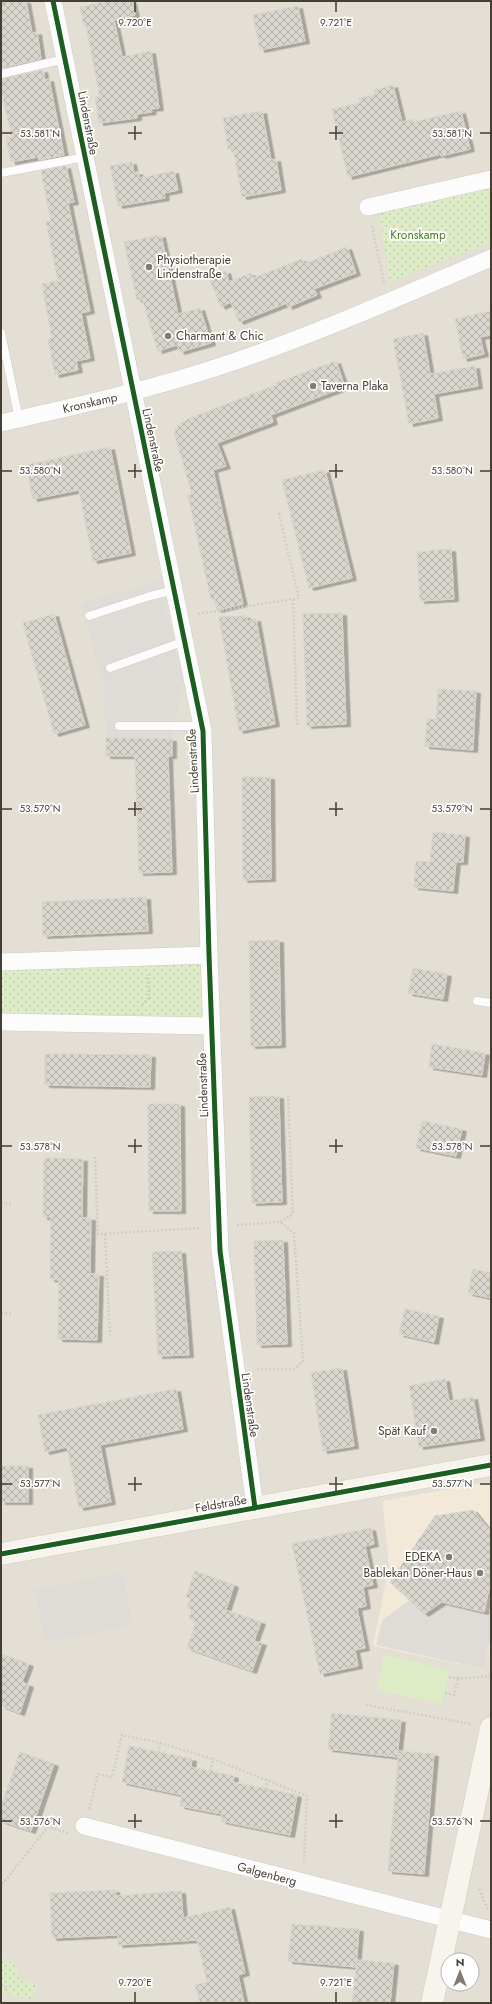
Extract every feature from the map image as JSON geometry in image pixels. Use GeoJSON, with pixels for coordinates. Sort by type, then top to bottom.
{"type":"FeatureCollection","features":[{"type":"Feature","properties":{"kind":"street","name":"Lindenstraße"},"geometry":{"type":"LineString","coordinates":[[53,1],[202,726],[208,955],[220,1251],[255,1508]]}},
{"type":"Feature","properties":{"kind":"street"},"geometry":{"type":"LineString","coordinates":[[368,207],[491,179]]}},
{"type":"Feature","properties":{"kind":"street","name":"Kronskamp"},"geometry":{"type":"LineString","coordinates":[[1,423],[133,393],[227,364],[388,302],[491,258]]}},
{"type":"Feature","properties":{"kind":"street"},"geometry":{"type":"LineString","coordinates":[[1,962],[208,955]]}},
{"type":"Feature","properties":{"kind":"street"},"geometry":{"type":"LineString","coordinates":[[1,1022],[211,1026]]}},
{"type":"Feature","properties":{"kind":"street","name":"Feldstraße"},"geometry":{"type":"LineString","coordinates":[[1,1554],[491,1465]]}},
{"type":"Feature","properties":{"kind":"street"},"geometry":{"type":"LineString","coordinates":[[432,2003],[450,1920],[483,1726]]}},
{"type":"Feature","properties":{"kind":"street","name":"Galgenberg"},"geometry":{"type":"LineString","coordinates":[[84,1826],[491,1930]]}},
{"type":"Feature","properties":{"kind":"lane"},"geometry":{"type":"LineString","coordinates":[[1,74],[65,59]]}},
{"type":"Feature","properties":{"kind":"lane"},"geometry":{"type":"LineString","coordinates":[[1,173],[85,157]]}},
{"type":"Feature","properties":{"kind":"lane"},"geometry":{"type":"LineString","coordinates":[[1,333],[19,419]]}},
{"type":"Feature","properties":{"kind":"lane"},"geometry":{"type":"LineString","coordinates":[[89,616],[150,596],[175,590]]}},
{"type":"Feature","properties":{"kind":"lane"},"geometry":{"type":"LineString","coordinates":[[110,668],[185,641]]}},
{"type":"Feature","properties":{"kind":"lane"},"geometry":{"type":"LineString","coordinates":[[119,726],[202,726]]}},
{"type":"Feature","properties":{"kind":"lane"},"geometry":{"type":"LineString","coordinates":[[477,1001],[491,1003]]}},
{"type":"Feature","properties":{"kind":"path"},"geometry":{"type":"LineString","coordinates":[[368,207],[388,302]]}},
{"type":"Feature","properties":{"kind":"path"},"geometry":{"type":"LineString","coordinates":[[180,617],[299,598],[278,510]]}},
{"type":"Feature","properties":{"kind":"path"},"geometry":{"type":"LineString","coordinates":[[293,599],[297,726]]}},
{"type":"Feature","properties":{"kind":"path"},"geometry":{"type":"LineString","coordinates":[[141,1025],[141,1006],[149,998],[147,957]]}},
{"type":"Feature","properties":{"kind":"path"},"geometry":{"type":"LineString","coordinates":[[280,1222],[293,1214],[288,1095]]}},
{"type":"Feature","properties":{"kind":"path"},"geometry":{"type":"LineString","coordinates":[[1,1203],[11,1204]]}},
{"type":"Feature","properties":{"kind":"path"},"geometry":{"type":"LineString","coordinates":[[105,1234],[110,1336]]}},
{"type":"Feature","properties":{"kind":"path"},"geometry":{"type":"LineString","coordinates":[[1,1313],[13,1314]]}},
{"type":"Feature","properties":{"kind":"path"},"geometry":{"type":"LineString","coordinates":[[449,1677],[458,1679],[476,1676],[491,1676]]}},
{"type":"Feature","properties":{"kind":"path"},"geometry":{"type":"LineString","coordinates":[[445,1693],[454,1695],[458,1679]]}},
{"type":"Feature","properties":{"kind":"path"},"geometry":{"type":"LineString","coordinates":[[366,1705],[483,1726]]}},
{"type":"Feature","properties":{"kind":"path"},"geometry":{"type":"LineString","coordinates":[[1,1888],[3,1883],[48,1827],[81,1837],[98,1774],[112,1777],[122,1736],[160,1743],[213,1759],[307,1796],[304,1883]]}},
{"type":"Feature","properties":{"kind":"path"},"geometry":{"type":"LineString","coordinates":[[159,1752],[160,1743]]}},
{"type":"Feature","properties":{"kind":"path"},"geometry":{"type":"LineString","coordinates":[[211,1771],[213,1759]]}},
{"type":"Feature","properties":{"kind":"path"},"geometry":{"type":"LineString","coordinates":[[266,1789],[267,1779]]}},
{"type":"Feature","properties":{"kind":"path"},"geometry":{"type":"LineString","coordinates":[[1,1985],[8,1988]]}},
{"type":"Feature","properties":{"kind":"shaded area"},"geometry":{"type":"Polygon","coordinates":[[[1,1],[491,1],[491,1482],[383,1501],[389,1566],[374,1646],[483,1669],[491,1642],[491,2003],[1,2003],[1,1]]]}},
{"type":"Feature","properties":{"kind":"shaded area"},"geometry":{"type":"Polygon","coordinates":[[[159,581],[183,680],[172,739],[106,738],[104,688],[81,603],[159,581]]]}},
{"type":"Feature","properties":{"kind":"shaded area"},"geometry":{"type":"Polygon","coordinates":[[[491,1482],[491,1642],[484,1669],[373,1646],[389,1566],[383,1501],[491,1482]]]}},
{"type":"Feature","properties":{"kind":"shaded area"},"geometry":{"type":"Polygon","coordinates":[[[123,1573],[133,1626],[45,1642],[35,1589],[123,1573]]]}},
{"type":"Feature","properties":{"kind":"shaded area"},"geometry":{"type":"Polygon","coordinates":[[[410,1600],[424,1614],[442,1602],[491,1613],[491,1637],[484,1669],[376,1645],[382,1620],[410,1600]]]}},
{"type":"Feature","properties":{"kind":"green space","name":"Kronskamp"},"geometry":{"type":"Polygon","coordinates":[[[491,184],[491,242],[390,282],[379,211],[491,184]]]}},
{"type":"Feature","properties":{"kind":"green space"},"geometry":{"type":"Polygon","coordinates":[[[209,955],[211,1026],[1,1023],[1,962],[209,955]]]}},
{"type":"Feature","properties":{"kind":"green space"},"geometry":{"type":"Polygon","coordinates":[[[384,1655],[450,1670],[442,1704],[377,1690],[384,1655]]]}},
{"type":"Feature","properties":{"kind":"green space"},"geometry":{"type":"Polygon","coordinates":[[[1,1959],[14,1963],[21,1980],[37,1985],[32,2000],[1,1991],[1,1959]]]}},
{"type":"Feature","properties":{"kind":"building"},"geometry":{"type":"Polygon","coordinates":[[[1,1],[26,1],[32,33],[37,32],[41,59],[1,68],[1,1]]]}},
{"type":"Feature","properties":{"kind":"building"},"geometry":{"type":"Polygon","coordinates":[[[109,1],[132,1],[135,15],[114,20],[122,57],[151,51],[159,108],[151,109],[152,112],[137,114],[137,118],[99,123],[95,97],[100,97],[86,26],[84,26],[80,7],[109,1]]]}},
{"type":"Feature","properties":{"kind":"building"},"geometry":{"type":"Polygon","coordinates":[[[298,6],[305,41],[260,50],[253,15],[298,6]]]}},
{"type":"Feature","properties":{"kind":"building"},"geometry":{"type":"Polygon","coordinates":[[[43,70],[45,80],[49,79],[64,155],[39,160],[38,157],[11,162],[6,138],[12,137],[1,91],[1,79],[43,70]]]}},
{"type":"Feature","properties":{"kind":"building"},"geometry":{"type":"Polygon","coordinates":[[[393,85],[402,122],[413,119],[414,122],[461,111],[470,149],[441,156],[441,154],[348,177],[332,109],[360,103],[359,98],[375,95],[374,90],[393,85]]]}},
{"type":"Feature","properties":{"kind":"building"},"geometry":{"type":"Polygon","coordinates":[[[262,111],[271,160],[276,159],[281,190],[242,197],[233,148],[228,149],[223,118],[262,111]]]}},
{"type":"Feature","properties":{"kind":"building"},"geometry":{"type":"Polygon","coordinates":[[[132,162],[134,173],[138,172],[139,178],[174,171],[178,190],[164,193],[165,198],[118,206],[110,166],[132,162]]]}},
{"type":"Feature","properties":{"kind":"building"},"geometry":{"type":"Polygon","coordinates":[[[66,166],[74,202],[68,203],[90,311],[81,313],[90,358],[76,361],[78,370],[55,375],[48,339],[52,338],[42,284],[58,281],[46,222],[51,221],[41,171],[66,166]]]}},
{"type":"Feature","properties":{"kind":"building"},"geometry":{"type":"Polygon","coordinates":[[[161,235],[178,314],[200,308],[211,343],[180,352],[177,345],[158,351],[142,299],[137,300],[124,242],[161,235]]]}},
{"type":"Feature","properties":{"kind":"building"},"geometry":{"type":"Polygon","coordinates":[[[347,247],[356,273],[314,289],[317,295],[288,307],[287,303],[239,322],[231,302],[221,307],[209,278],[226,271],[229,282],[251,273],[253,278],[302,259],[304,264],[347,247]]]}},
{"type":"Feature","properties":{"kind":"building"},"geometry":{"type":"Polygon","coordinates":[[[491,311],[491,335],[480,337],[484,354],[463,359],[455,319],[491,311]]]}},
{"type":"Feature","properties":{"kind":"building"},"geometry":{"type":"Polygon","coordinates":[[[423,333],[430,374],[475,366],[478,386],[434,394],[438,418],[409,424],[393,339],[423,333]]]}},
{"type":"Feature","properties":{"kind":"building"},"geometry":{"type":"Polygon","coordinates":[[[336,361],[345,387],[271,415],[273,422],[217,443],[226,466],[213,470],[243,604],[217,610],[215,599],[211,600],[188,495],[192,494],[175,436],[175,429],[179,424],[188,419],[276,385],[275,383],[336,361]]]}},
{"type":"Feature","properties":{"kind":"building"},"geometry":{"type":"Polygon","coordinates":[[[110,447],[131,553],[93,561],[79,490],[33,499],[26,465],[110,447]]]}},
{"type":"Feature","properties":{"kind":"building"},"geometry":{"type":"Polygon","coordinates":[[[325,470],[352,578],[309,588],[282,480],[325,470]]]}},
{"type":"Feature","properties":{"kind":"building"},"geometry":{"type":"Polygon","coordinates":[[[451,549],[454,599],[420,601],[417,552],[451,549]]]}},
{"type":"Feature","properties":{"kind":"building"},"geometry":{"type":"Polygon","coordinates":[[[342,613],[346,724],[307,726],[303,614],[342,613]]]}},
{"type":"Feature","properties":{"kind":"building"},"geometry":{"type":"Polygon","coordinates":[[[54,614],[85,725],[54,734],[23,623],[54,614]]]}},
{"type":"Feature","properties":{"kind":"building"},"geometry":{"type":"Polygon","coordinates":[[[246,616],[247,621],[256,619],[275,724],[239,731],[219,617],[246,616]]]}},
{"type":"Feature","properties":{"kind":"building"},"geometry":{"type":"Polygon","coordinates":[[[438,689],[476,691],[473,750],[425,746],[427,719],[436,719],[438,689]]]}},
{"type":"Feature","properties":{"kind":"building"},"geometry":{"type":"Polygon","coordinates":[[[106,738],[172,739],[172,756],[168,756],[172,872],[139,873],[135,756],[106,756],[106,738]]]}},
{"type":"Feature","properties":{"kind":"building"},"geometry":{"type":"Polygon","coordinates":[[[242,777],[270,777],[271,879],[243,880],[242,777]]]}},
{"type":"Feature","properties":{"kind":"building"},"geometry":{"type":"Polygon","coordinates":[[[433,832],[465,835],[463,862],[456,862],[453,891],[414,887],[416,861],[430,862],[433,832]]]}},
{"type":"Feature","properties":{"kind":"building"},"geometry":{"type":"Polygon","coordinates":[[[146,897],[148,931],[43,936],[42,902],[146,897]]]}},
{"type":"Feature","properties":{"kind":"building"},"geometry":{"type":"Polygon","coordinates":[[[279,940],[281,1045],[251,1046],[249,941],[279,940]]]}},
{"type":"Feature","properties":{"kind":"building"},"geometry":{"type":"Polygon","coordinates":[[[413,968],[447,974],[443,999],[408,993],[413,968]]]}},
{"type":"Feature","properties":{"kind":"building"},"geometry":{"type":"Polygon","coordinates":[[[432,1044],[485,1053],[482,1075],[429,1067],[432,1044]]]}},
{"type":"Feature","properties":{"kind":"building"},"geometry":{"type":"Polygon","coordinates":[[[45,1054],[151,1055],[150,1087],[45,1085],[45,1054]]]}},
{"type":"Feature","properties":{"kind":"building"},"geometry":{"type":"Polygon","coordinates":[[[279,1096],[282,1202],[252,1203],[249,1097],[279,1096]]]}},
{"type":"Feature","properties":{"kind":"building"},"geometry":{"type":"Polygon","coordinates":[[[148,1104],[180,1104],[181,1211],[149,1211],[148,1104]]]}},
{"type":"Feature","properties":{"kind":"building"},"geometry":{"type":"Polygon","coordinates":[[[422,1121],[462,1129],[456,1156],[416,1148],[422,1121]]]}},
{"type":"Feature","properties":{"kind":"building"},"geometry":{"type":"Polygon","coordinates":[[[44,1158],[83,1159],[82,1218],[91,1218],[90,1274],[99,1274],[97,1340],[58,1339],[59,1280],[50,1279],[51,1217],[43,1217],[44,1158]]]}},
{"type":"Feature","properties":{"kind":"building"},"geometry":{"type":"Polygon","coordinates":[[[283,1240],[287,1344],[257,1345],[254,1241],[283,1240]]]}},
{"type":"Feature","properties":{"kind":"building"},"geometry":{"type":"Polygon","coordinates":[[[181,1251],[189,1355],[158,1356],[152,1252],[181,1251]]]}},
{"type":"Feature","properties":{"kind":"building"},"geometry":{"type":"Polygon","coordinates":[[[473,1269],[491,1273],[491,1298],[468,1293],[473,1269]]]}},
{"type":"Feature","properties":{"kind":"building"},"geometry":{"type":"Polygon","coordinates":[[[405,1309],[439,1316],[434,1342],[399,1334],[405,1309]]]}},
{"type":"Feature","properties":{"kind":"building"},"geometry":{"type":"Polygon","coordinates":[[[342,1368],[354,1446],[323,1451],[311,1373],[342,1368]]]}},
{"type":"Feature","properties":{"kind":"building"},"geometry":{"type":"Polygon","coordinates":[[[445,1379],[449,1401],[473,1397],[480,1438],[419,1447],[409,1386],[445,1379]]]}},
{"type":"Feature","properties":{"kind":"building"},"geometry":{"type":"Polygon","coordinates":[[[176,1389],[183,1429],[100,1445],[111,1502],[79,1508],[67,1447],[45,1452],[38,1415],[176,1389]]]}},
{"type":"Feature","properties":{"kind":"building"},"geometry":{"type":"Polygon","coordinates":[[[1,1466],[28,1466],[28,1502],[1,1502],[1,1466]]]}},
{"type":"Feature","properties":{"kind":"building","name":"EDEKA"},"geometry":{"type":"Polygon","coordinates":[[[473,1510],[491,1531],[491,1579],[484,1612],[442,1602],[424,1614],[390,1582],[435,1516],[473,1510]]]}},
{"type":"Feature","properties":{"kind":"building"},"geometry":{"type":"Polygon","coordinates":[[[371,1528],[374,1544],[365,1546],[373,1585],[363,1587],[366,1606],[357,1608],[365,1648],[355,1650],[358,1666],[320,1674],[292,1544],[371,1528]]]}},
{"type":"Feature","properties":{"kind":"building"},"geometry":{"type":"Polygon","coordinates":[[[195,1571],[234,1585],[226,1610],[261,1622],[254,1641],[262,1643],[252,1671],[187,1648],[196,1622],[189,1619],[192,1610],[187,1608],[191,1598],[186,1597],[195,1571]]]}},
{"type":"Feature","properties":{"kind":"building"},"geometry":{"type":"Polygon","coordinates":[[[1,1654],[29,1664],[22,1682],[29,1685],[20,1713],[1,1706],[1,1654]]]}},
{"type":"Feature","properties":{"kind":"building"},"geometry":{"type":"Polygon","coordinates":[[[332,1713],[401,1720],[397,1757],[328,1749],[332,1713]]]}},
{"type":"Feature","properties":{"kind":"building"},"geometry":{"type":"Polygon","coordinates":[[[129,1746],[192,1759],[191,1767],[234,1776],[233,1782],[297,1795],[290,1835],[221,1821],[222,1814],[180,1806],[182,1795],[122,1782],[129,1746]]]}},
{"type":"Feature","properties":{"kind":"building"},"geometry":{"type":"Polygon","coordinates":[[[399,1751],[434,1754],[424,1874],[388,1871],[399,1751]]]}},
{"type":"Feature","properties":{"kind":"building"},"geometry":{"type":"Polygon","coordinates":[[[20,1752],[54,1764],[31,1831],[1,1821],[1,1807],[20,1752]]]}},
{"type":"Feature","properties":{"kind":"building"},"geometry":{"type":"Polygon","coordinates":[[[115,1890],[116,1896],[181,1891],[183,1918],[230,1907],[245,1973],[238,1975],[244,2003],[200,2003],[195,1985],[207,1982],[197,1940],[118,1945],[118,1935],[52,1938],[50,1893],[115,1890]]]}},
{"type":"Feature","properties":{"kind":"building"},"geometry":{"type":"Polygon","coordinates":[[[292,1924],[359,1929],[356,1967],[288,1961],[292,1924]]]}},
{"type":"Feature","properties":{"kind":"building"},"geometry":{"type":"Polygon","coordinates":[[[357,1960],[394,1963],[390,2003],[352,2003],[357,1960]]]}},
{"type":"Feature","properties":{"kind":"cycle path"},"geometry":{"type":"LineString","coordinates":[[53,1],[203,731],[209,955],[220,1251],[255,1508]]}},
{"type":"Feature","properties":{"kind":"cycle path"},"geometry":{"type":"LineString","coordinates":[[1,1554],[491,1465]]}},
{"type":"Feature","properties":{"kind":"place","name":"Physiotherapie Lindenstraße"},"geometry":{"type":"Point","coordinates":[149,267]}},
{"type":"Feature","properties":{"kind":"place","name":"Charmant & Chic"},"geometry":{"type":"Point","coordinates":[168,336]}},
{"type":"Feature","properties":{"kind":"place","name":"Taverna Plaka"},"geometry":{"type":"Point","coordinates":[313,386]}},
{"type":"Feature","properties":{"kind":"place","name":"Spät Kauf"},"geometry":{"type":"Point","coordinates":[434,1431]}},
{"type":"Feature","properties":{"kind":"place","name":"EDEKA"},"geometry":{"type":"Point","coordinates":[449,1557]}},
{"type":"Feature","properties":{"kind":"place","name":"Bablekan Döner-Haus"},"geometry":{"type":"Point","coordinates":[480,1573]}}]}
